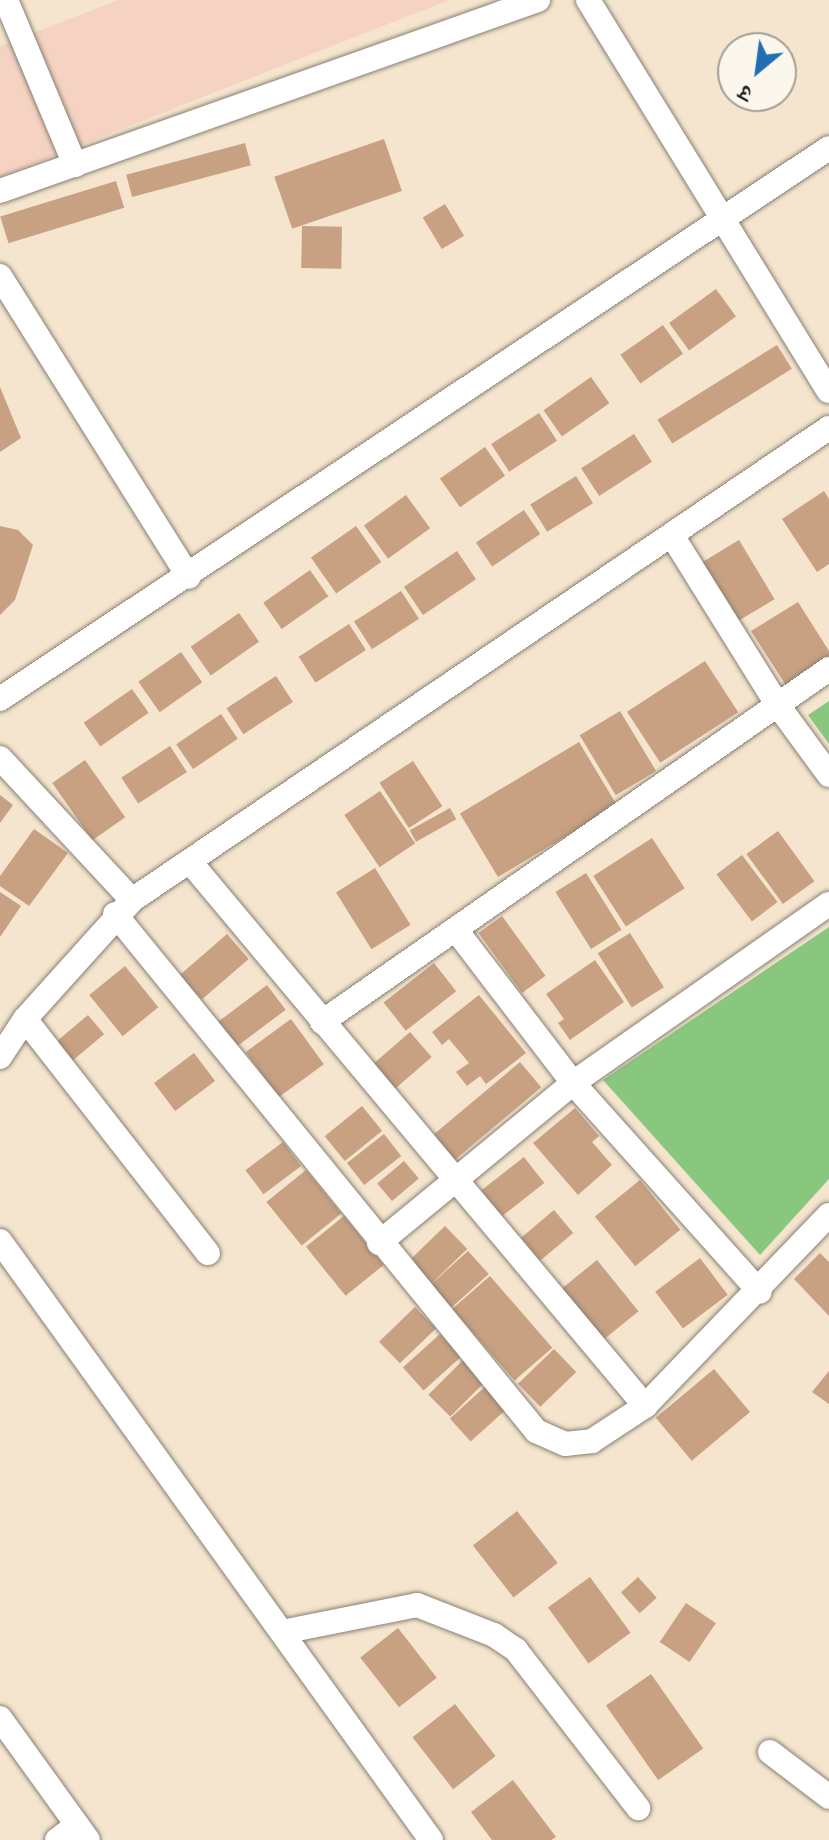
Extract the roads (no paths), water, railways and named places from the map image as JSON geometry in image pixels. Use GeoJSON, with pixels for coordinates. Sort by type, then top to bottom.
{"type":"FeatureCollection","features":[{"type":"Feature","properties":{"kind":"street"},"geometry":{"type":"LineString","coordinates":[[6,0],[75,165]]}},
{"type":"Feature","properties":{"kind":"street"},"geometry":{"type":"LineString","coordinates":[[0,191],[538,0]]}},
{"type":"Feature","properties":{"kind":"street"},"geometry":{"type":"LineString","coordinates":[[588,0],[829,391]]}},
{"type":"Feature","properties":{"kind":"street"},"geometry":{"type":"LineString","coordinates":[[0,699],[189,577],[829,148]]}},
{"type":"Feature","properties":{"kind":"street"},"geometry":{"type":"LineString","coordinates":[[0,276],[189,577]]}},
{"type":"Feature","properties":{"kind":"street"},"geometry":{"type":"LineString","coordinates":[[0,1057],[25,1019],[124,907],[673,537],[829,428]]}},
{"type":"Feature","properties":{"kind":"street"},"geometry":{"type":"LineString","coordinates":[[673,537],[777,704],[829,775]]}},
{"type":"Feature","properties":{"kind":"street"},"geometry":{"type":"LineString","coordinates":[[322,1022],[829,669]]}},
{"type":"Feature","properties":{"kind":"street"},"geometry":{"type":"LineString","coordinates":[[0,758],[124,907],[379,1243],[536,1431],[565,1444],[592,1441],[645,1406],[760,1292],[829,1215]]}},
{"type":"Feature","properties":{"kind":"street"},"geometry":{"type":"LineString","coordinates":[[191,863],[453,1182],[645,1406]]}},
{"type":"Feature","properties":{"kind":"street"},"geometry":{"type":"LineString","coordinates":[[379,1243],[573,1083],[829,904]]}},
{"type":"Feature","properties":{"kind":"street"},"geometry":{"type":"LineString","coordinates":[[456,930],[573,1083],[760,1292]]}},
{"type":"Feature","properties":{"kind":"street"},"geometry":{"type":"LineString","coordinates":[[25,1019],[208,1253]]}},
{"type":"Feature","properties":{"kind":"street"},"geometry":{"type":"LineString","coordinates":[[0,1241],[431,1840]]}},
{"type":"Feature","properties":{"kind":"street"},"geometry":{"type":"LineString","coordinates":[[282,1632],[417,1605],[494,1635],[516,1650],[638,1808]]}},
{"type":"Feature","properties":{"kind":"street"},"geometry":{"type":"LineString","coordinates":[[0,1718],[83,1832],[57,1840]]}},
{"type":"Feature","properties":{"kind":"street"},"geometry":{"type":"LineString","coordinates":[[770,1752],[829,1797]]}}]}
